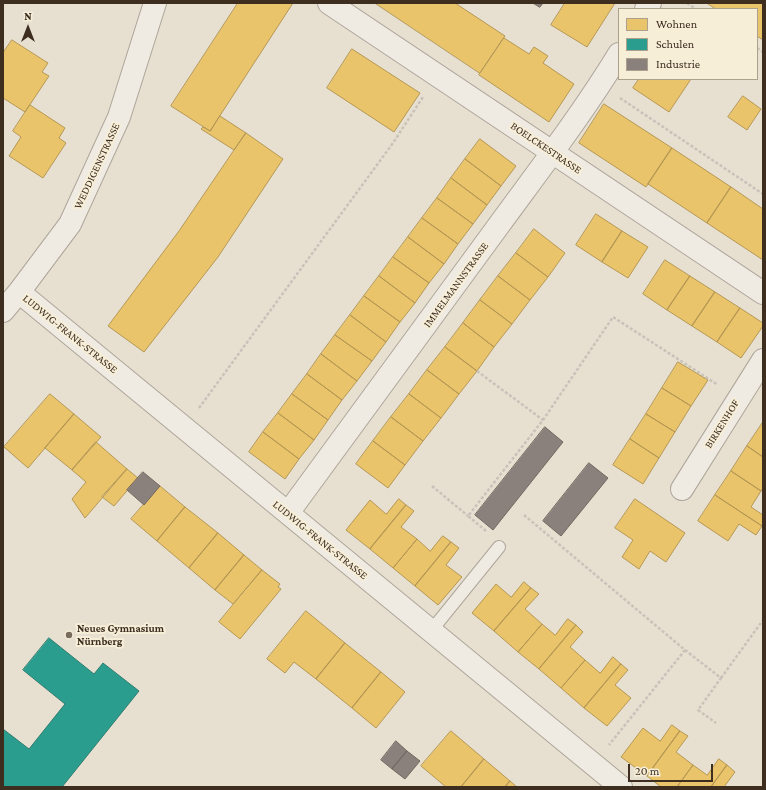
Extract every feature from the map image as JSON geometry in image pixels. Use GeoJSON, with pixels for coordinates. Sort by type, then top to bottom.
{"type":"FeatureCollection","features":[{"type":"Feature","properties":{"kind":"street","name":"WEDDIGENSTRASSE"},"geometry":{"type":"LineString","coordinates":[[3,311],[70,224],[119,117],[155,3]]}},
{"type":"Feature","properties":{"kind":"street","name":"BOELCKESTRASSE"},"geometry":{"type":"LineString","coordinates":[[329,3],[763,293]]}},
{"type":"Feature","properties":{"kind":"street","name":"IMMELMANNSTRASSE"},"geometry":{"type":"LineString","coordinates":[[288,513],[552,152],[618,56]]}},
{"type":"Feature","properties":{"kind":"street","name":"LUDWIG-FRANK-STRASSE"},"geometry":{"type":"LineString","coordinates":[[19,292],[621,787]]}},
{"type":"Feature","properties":{"kind":"street","name":"BIRKENHOF"},"geometry":{"type":"LineString","coordinates":[[682,488],[763,360]]}},
{"type":"Feature","properties":{"kind":"lane"},"geometry":{"type":"LineString","coordinates":[[431,631],[499,547]]}},
{"type":"Feature","properties":{"kind":"path"},"geometry":{"type":"LineString","coordinates":[[184,428],[393,143],[438,75]]}},
{"type":"Feature","properties":{"kind":"path"},"geometry":{"type":"LineString","coordinates":[[600,84],[763,194]]}},
{"type":"Feature","properties":{"kind":"path"},"geometry":{"type":"LineString","coordinates":[[468,516],[543,420],[613,317],[739,398]]}},
{"type":"Feature","properties":{"kind":"path"},"geometry":{"type":"LineString","coordinates":[[477,371],[543,420]]}},
{"type":"Feature","properties":{"kind":"path"},"geometry":{"type":"LineString","coordinates":[[432,486],[490,535]]}},
{"type":"Feature","properties":{"kind":"path"},"geometry":{"type":"LineString","coordinates":[[524,515],[685,650],[721,678]]}},
{"type":"Feature","properties":{"kind":"path"},"geometry":{"type":"LineString","coordinates":[[716,723],[698,710],[763,620]]}},
{"type":"Feature","properties":{"kind":"path"},"geometry":{"type":"LineString","coordinates":[[594,764],[685,650]]}},
{"type":"Feature","properties":{"kind":"building: Wohnen"},"geometry":{"type":"Polygon","coordinates":[[[238,3],[293,3],[210,131],[171,106],[238,3]]]}},
{"type":"Feature","properties":{"kind":"building: Wohnen"},"geometry":{"type":"Polygon","coordinates":[[[375,3],[455,3],[505,36],[480,73],[375,3]]]}},
{"type":"Feature","properties":{"kind":"building: Wohnen"},"geometry":{"type":"Polygon","coordinates":[[[565,3],[615,3],[587,47],[551,25],[565,3]]]}},
{"type":"Feature","properties":{"kind":"building: Wohnen"},"geometry":{"type":"Polygon","coordinates":[[[707,3],[763,3],[763,40],[758,37],[758,8],[714,8],[707,3]]]}},
{"type":"Feature","properties":{"kind":"building: Wohnen"},"geometry":{"type":"Polygon","coordinates":[[[504,38],[529,54],[534,47],[548,56],[543,63],[574,84],[549,122],[479,75],[504,38]]]}},
{"type":"Feature","properties":{"kind":"building: Wohnen"},"geometry":{"type":"Polygon","coordinates":[[[12,40],[48,63],[42,72],[49,76],[25,112],[3,98],[3,53],[12,40]]]}},
{"type":"Feature","properties":{"kind":"building: Wohnen"},"geometry":{"type":"Polygon","coordinates":[[[352,49],[420,93],[394,132],[327,88],[352,49]]]}},
{"type":"Feature","properties":{"kind":"building: Wohnen"},"geometry":{"type":"Polygon","coordinates":[[[638,80],[690,80],[669,112],[633,88],[638,80]]]}},
{"type":"Feature","properties":{"kind":"building: Wohnen"},"geometry":{"type":"Polygon","coordinates":[[[743,96],[761,109],[747,130],[728,117],[743,96]]]}},
{"type":"Feature","properties":{"kind":"building: Wohnen"},"geometry":{"type":"Polygon","coordinates":[[[604,104],[672,148],[646,187],[579,143],[604,104]]]}},
{"type":"Feature","properties":{"kind":"building: Wohnen"},"geometry":{"type":"Polygon","coordinates":[[[30,105],[65,128],[59,138],[66,143],[43,178],[9,156],[21,137],[13,131],[30,105]]]}},
{"type":"Feature","properties":{"kind":"building: Wohnen"},"geometry":{"type":"Polygon","coordinates":[[[220,116],[246,133],[234,150],[201,129],[203,127],[210,131],[220,116]]]}},
{"type":"Feature","properties":{"kind":"building: Wohnen"},"geometry":{"type":"Polygon","coordinates":[[[246,133],[283,159],[218,257],[144,352],[108,326],[179,231],[246,133]]]}},
{"type":"Feature","properties":{"kind":"building: Wohnen"},"geometry":{"type":"Polygon","coordinates":[[[480,139],[516,166],[501,186],[465,159],[480,139]]]}},
{"type":"Feature","properties":{"kind":"building: Wohnen"},"geometry":{"type":"Polygon","coordinates":[[[672,148],[731,187],[707,223],[648,184],[672,148]]]}},
{"type":"Feature","properties":{"kind":"building: Wohnen"},"geometry":{"type":"Polygon","coordinates":[[[465,159],[501,186],[487,205],[451,178],[465,159]]]}},
{"type":"Feature","properties":{"kind":"building: Wohnen"},"geometry":{"type":"Polygon","coordinates":[[[451,178],[487,205],[473,224],[437,198],[451,178]]]}},
{"type":"Feature","properties":{"kind":"building: Wohnen"},"geometry":{"type":"Polygon","coordinates":[[[731,187],[763,209],[763,260],[707,223],[731,187]]]}},
{"type":"Feature","properties":{"kind":"building: Wohnen"},"geometry":{"type":"Polygon","coordinates":[[[437,198],[473,224],[458,244],[422,218],[437,198]]]}},
{"type":"Feature","properties":{"kind":"building: Wohnen"},"geometry":{"type":"Polygon","coordinates":[[[596,214],[622,231],[602,262],[576,245],[596,214]]]}},
{"type":"Feature","properties":{"kind":"building: Wohnen"},"geometry":{"type":"Polygon","coordinates":[[[422,218],[458,244],[444,264],[408,237],[422,218]]]}},
{"type":"Feature","properties":{"kind":"building: Wohnen"},"geometry":{"type":"Polygon","coordinates":[[[534,229],[565,253],[548,277],[516,253],[534,229]]]}},
{"type":"Feature","properties":{"kind":"building: Wohnen"},"geometry":{"type":"Polygon","coordinates":[[[622,231],[648,247],[628,278],[602,262],[622,231]]]}},
{"type":"Feature","properties":{"kind":"building: Wohnen"},"geometry":{"type":"Polygon","coordinates":[[[408,237],[444,264],[429,283],[393,257],[408,237]]]}},
{"type":"Feature","properties":{"kind":"building: Wohnen"},"geometry":{"type":"Polygon","coordinates":[[[516,253],[548,277],[530,300],[498,276],[516,253]]]}},
{"type":"Feature","properties":{"kind":"building: Wohnen"},"geometry":{"type":"Polygon","coordinates":[[[393,257],[429,283],[415,303],[379,276],[393,257]]]}},
{"type":"Feature","properties":{"kind":"building: Wohnen"},"geometry":{"type":"Polygon","coordinates":[[[665,260],[690,276],[667,310],[643,294],[665,260]]]}},
{"type":"Feature","properties":{"kind":"building: Wohnen"},"geometry":{"type":"Polygon","coordinates":[[[379,276],[415,303],[400,322],[364,296],[379,276]]]}},
{"type":"Feature","properties":{"kind":"building: Wohnen"},"geometry":{"type":"Polygon","coordinates":[[[498,276],[530,300],[512,324],[480,300],[498,276]]]}},
{"type":"Feature","properties":{"kind":"building: Wohnen"},"geometry":{"type":"Polygon","coordinates":[[[690,276],[715,292],[692,326],[667,310],[690,276]]]}},
{"type":"Feature","properties":{"kind":"building: Wohnen"},"geometry":{"type":"Polygon","coordinates":[[[715,292],[740,308],[717,342],[692,326],[715,292]]]}},
{"type":"Feature","properties":{"kind":"building: Wohnen"},"geometry":{"type":"Polygon","coordinates":[[[364,296],[400,322],[386,342],[350,315],[364,296]]]}},
{"type":"Feature","properties":{"kind":"building: Wohnen"},"geometry":{"type":"Polygon","coordinates":[[[480,300],[512,324],[494,347],[463,323],[480,300]]]}},
{"type":"Feature","properties":{"kind":"building: Wohnen"},"geometry":{"type":"Polygon","coordinates":[[[740,308],[763,323],[763,326],[741,358],[717,342],[740,308]]]}},
{"type":"Feature","properties":{"kind":"building: Wohnen"},"geometry":{"type":"Polygon","coordinates":[[[350,315],[386,342],[372,361],[335,335],[350,315]]]}},
{"type":"Feature","properties":{"kind":"building: Wohnen"},"geometry":{"type":"Polygon","coordinates":[[[463,323],[494,347],[477,371],[445,347],[463,323]]]}},
{"type":"Feature","properties":{"kind":"building: Wohnen"},"geometry":{"type":"Polygon","coordinates":[[[335,335],[372,361],[357,381],[321,354],[335,335]]]}},
{"type":"Feature","properties":{"kind":"building: Wohnen"},"geometry":{"type":"Polygon","coordinates":[[[445,347],[477,371],[459,394],[427,370],[445,347]]]}},
{"type":"Feature","properties":{"kind":"building: Wohnen"},"geometry":{"type":"Polygon","coordinates":[[[321,354],[357,381],[342,400],[307,374],[321,354]]]}},
{"type":"Feature","properties":{"kind":"building: Wohnen"},"geometry":{"type":"Polygon","coordinates":[[[678,362],[708,380],[691,406],[662,388],[678,362]]]}},
{"type":"Feature","properties":{"kind":"building: Wohnen"},"geometry":{"type":"Polygon","coordinates":[[[427,370],[459,394],[441,418],[409,394],[427,370]]]}},
{"type":"Feature","properties":{"kind":"building: Wohnen"},"geometry":{"type":"Polygon","coordinates":[[[307,374],[342,400],[328,420],[292,394],[307,374]]]}},
{"type":"Feature","properties":{"kind":"building: Wohnen"},"geometry":{"type":"Polygon","coordinates":[[[662,388],[691,406],[675,432],[646,414],[662,388]]]}},
{"type":"Feature","properties":{"kind":"building: Wohnen"},"geometry":{"type":"Polygon","coordinates":[[[50,394],[74,414],[28,468],[4,447],[50,394]]]}},
{"type":"Feature","properties":{"kind":"building: Wohnen"},"geometry":{"type":"Polygon","coordinates":[[[292,394],[328,420],[314,440],[278,413],[292,394]]]}},
{"type":"Feature","properties":{"kind":"building: Wohnen"},"geometry":{"type":"Polygon","coordinates":[[[409,394],[441,418],[423,441],[391,417],[409,394]]]}},
{"type":"Feature","properties":{"kind":"building: Wohnen"},"geometry":{"type":"Polygon","coordinates":[[[278,413],[314,440],[299,459],[263,432],[278,413]]]}},
{"type":"Feature","properties":{"kind":"building: Wohnen"},"geometry":{"type":"Polygon","coordinates":[[[74,414],[101,437],[72,470],[45,448],[74,414]]]}},
{"type":"Feature","properties":{"kind":"building: Wohnen"},"geometry":{"type":"Polygon","coordinates":[[[646,414],[675,432],[659,458],[630,439],[646,414]]]}},
{"type":"Feature","properties":{"kind":"building: Wohnen"},"geometry":{"type":"Polygon","coordinates":[[[391,417],[423,441],[405,465],[373,441],[391,417]]]}},
{"type":"Feature","properties":{"kind":"building: Wohnen"},"geometry":{"type":"Polygon","coordinates":[[[763,422],[763,457],[747,446],[763,422]]]}},
{"type":"Feature","properties":{"kind":"building: Wohnen"},"geometry":{"type":"Polygon","coordinates":[[[263,432],[299,459],[285,479],[249,452],[263,432]]]}},
{"type":"Feature","properties":{"kind":"building: Wohnen"},"geometry":{"type":"Polygon","coordinates":[[[630,439],[659,458],[643,484],[613,465],[630,439]]]}},
{"type":"Feature","properties":{"kind":"building: Wohnen"},"geometry":{"type":"Polygon","coordinates":[[[373,441],[405,465],[388,488],[356,464],[373,441]]]}},
{"type":"Feature","properties":{"kind":"building: Wohnen"},"geometry":{"type":"Polygon","coordinates":[[[96,442],[127,469],[85,518],[72,499],[86,482],[72,470],[96,442]]]}},
{"type":"Feature","properties":{"kind":"building: Wohnen"},"geometry":{"type":"Polygon","coordinates":[[[747,446],[763,457],[763,488],[761,491],[731,471],[747,446]]]}},
{"type":"Feature","properties":{"kind":"building: Wohnen"},"geometry":{"type":"Polygon","coordinates":[[[127,469],[138,478],[114,506],[102,497],[127,469]]]}},
{"type":"Feature","properties":{"kind":"building: Wohnen"},"geometry":{"type":"Polygon","coordinates":[[[731,471],[761,491],[751,507],[763,515],[762,526],[715,495],[731,471]]]}},
{"type":"Feature","properties":{"kind":"building: Wohnen"},"geometry":{"type":"Polygon","coordinates":[[[160,486],[185,507],[157,541],[131,519],[160,486]]]}},
{"type":"Feature","properties":{"kind":"building: Wohnen"},"geometry":{"type":"Polygon","coordinates":[[[715,495],[762,526],[756,535],[739,524],[728,541],[698,521],[715,495]]]}},
{"type":"Feature","properties":{"kind":"building: Wohnen"},"geometry":{"type":"Polygon","coordinates":[[[399,499],[406,505],[370,549],[346,530],[370,500],[386,514],[399,499]]]}},
{"type":"Feature","properties":{"kind":"building: Wohnen"},"geometry":{"type":"Polygon","coordinates":[[[635,499],[685,533],[666,562],[650,551],[639,569],[622,557],[633,540],[615,528],[635,499]]]}},
{"type":"Feature","properties":{"kind":"building: Wohnen"},"geometry":{"type":"Polygon","coordinates":[[[406,505],[414,511],[401,527],[417,539],[393,568],[370,549],[406,505]]]}},
{"type":"Feature","properties":{"kind":"building: Wohnen"},"geometry":{"type":"Polygon","coordinates":[[[185,507],[218,533],[189,568],[157,541],[185,507]]]}},
{"type":"Feature","properties":{"kind":"building: Wohnen"},"geometry":{"type":"Polygon","coordinates":[[[218,533],[244,555],[215,590],[189,568],[218,533]]]}},
{"type":"Feature","properties":{"kind":"building: Wohnen"},"geometry":{"type":"Polygon","coordinates":[[[443,536],[451,542],[415,586],[393,568],[417,539],[430,551],[443,536]]]}},
{"type":"Feature","properties":{"kind":"building: Wohnen"},"geometry":{"type":"Polygon","coordinates":[[[451,542],[459,548],[446,565],[462,577],[438,605],[415,586],[451,542]]]}},
{"type":"Feature","properties":{"kind":"building: Wohnen"},"geometry":{"type":"Polygon","coordinates":[[[244,555],[262,570],[233,604],[215,590],[244,555]]]}},
{"type":"Feature","properties":{"kind":"building: Wohnen"},"geometry":{"type":"Polygon","coordinates":[[[262,570],[280,584],[278,587],[281,589],[240,639],[219,622],[262,570]]]}},
{"type":"Feature","properties":{"kind":"building: Wohnen"},"geometry":{"type":"Polygon","coordinates":[[[524,582],[531,588],[494,631],[472,613],[496,584],[511,597],[524,582]]]}},
{"type":"Feature","properties":{"kind":"building: Wohnen"},"geometry":{"type":"Polygon","coordinates":[[[531,588],[539,594],[525,609],[542,624],[518,652],[494,631],[531,588]]]}},
{"type":"Feature","properties":{"kind":"building: Wohnen"},"geometry":{"type":"Polygon","coordinates":[[[306,611],[345,643],[316,679],[294,662],[285,673],[267,659],[306,611]]]}},
{"type":"Feature","properties":{"kind":"building: Wohnen"},"geometry":{"type":"Polygon","coordinates":[[[568,619],[576,625],[539,669],[518,652],[542,624],[555,635],[568,619]]]}},
{"type":"Feature","properties":{"kind":"building: Wohnen"},"geometry":{"type":"Polygon","coordinates":[[[576,625],[583,632],[570,647],[585,660],[561,688],[539,669],[576,625]]]}},
{"type":"Feature","properties":{"kind":"building: Wohnen"},"geometry":{"type":"Polygon","coordinates":[[[345,643],[381,672],[352,708],[316,679],[345,643]]]}},
{"type":"Feature","properties":{"kind":"building: Wohnen"},"geometry":{"type":"Polygon","coordinates":[[[613,657],[621,664],[584,708],[561,688],[585,660],[600,673],[613,657]]]}},
{"type":"Feature","properties":{"kind":"building: Wohnen"},"geometry":{"type":"Polygon","coordinates":[[[621,664],[628,670],[615,685],[631,698],[607,726],[584,708],[621,664]]]}},
{"type":"Feature","properties":{"kind":"building: Wohnen"},"geometry":{"type":"Polygon","coordinates":[[[381,672],[405,692],[376,728],[352,708],[381,672]]]}},
{"type":"Feature","properties":{"kind":"building: Wohnen"},"geometry":{"type":"Polygon","coordinates":[[[672,725],[680,731],[647,776],[621,757],[643,728],[660,741],[672,725]]]}},
{"type":"Feature","properties":{"kind":"building: Wohnen"},"geometry":{"type":"Polygon","coordinates":[[[451,731],[484,759],[461,787],[446,787],[421,766],[451,731]]]}},
{"type":"Feature","properties":{"kind":"building: Wohnen"},"geometry":{"type":"Polygon","coordinates":[[[680,731],[688,736],[676,752],[693,765],[677,787],[661,787],[647,776],[680,731]]]}},
{"type":"Feature","properties":{"kind":"building: Wohnen"},"geometry":{"type":"Polygon","coordinates":[[[484,759],[510,781],[505,787],[461,787],[484,759]]]}},
{"type":"Feature","properties":{"kind":"building: Wohnen"},"geometry":{"type":"Polygon","coordinates":[[[719,759],[727,765],[711,787],[677,787],[693,765],[707,775],[719,759]]]}},
{"type":"Feature","properties":{"kind":"building: Wohnen"},"geometry":{"type":"Polygon","coordinates":[[[727,765],[735,772],[724,787],[711,787],[727,765]]]}},
{"type":"Feature","properties":{"kind":"building: Wohnen"},"geometry":{"type":"Polygon","coordinates":[[[510,781],[517,787],[505,787],[510,781]]]}},
{"type":"Feature","properties":{"kind":"building: Schulen"},"geometry":{"type":"Polygon","coordinates":[[[49,638],[94,674],[103,663],[139,691],[62,787],[3,787],[3,729],[29,749],[65,704],[23,670],[49,638]]]}},
{"type":"Feature","properties":{"kind":"building: Industrie"},"geometry":{"type":"Polygon","coordinates":[[[533,3],[543,3],[540,7],[533,3]]]}},
{"type":"Feature","properties":{"kind":"building: Industrie"},"geometry":{"type":"Polygon","coordinates":[[[545,427],[563,442],[493,530],[475,515],[545,427]]]}},
{"type":"Feature","properties":{"kind":"building: Industrie"},"geometry":{"type":"Polygon","coordinates":[[[589,463],[608,478],[561,536],[543,521],[589,463]]]}},
{"type":"Feature","properties":{"kind":"building: Industrie"},"geometry":{"type":"Polygon","coordinates":[[[143,472],[160,486],[144,505],[127,490],[143,472]]]}},
{"type":"Feature","properties":{"kind":"building: Industrie"},"geometry":{"type":"Polygon","coordinates":[[[396,741],[407,751],[392,769],[381,760],[396,741]]]}},
{"type":"Feature","properties":{"kind":"building: Industrie"},"geometry":{"type":"Polygon","coordinates":[[[407,751],[420,761],[405,779],[392,769],[407,751]]]}},
{"type":"Feature","properties":{"kind":"place","name":"Neues Gymnasium Nürnberg"},"geometry":{"type":"Point","coordinates":[69,635]}}]}
